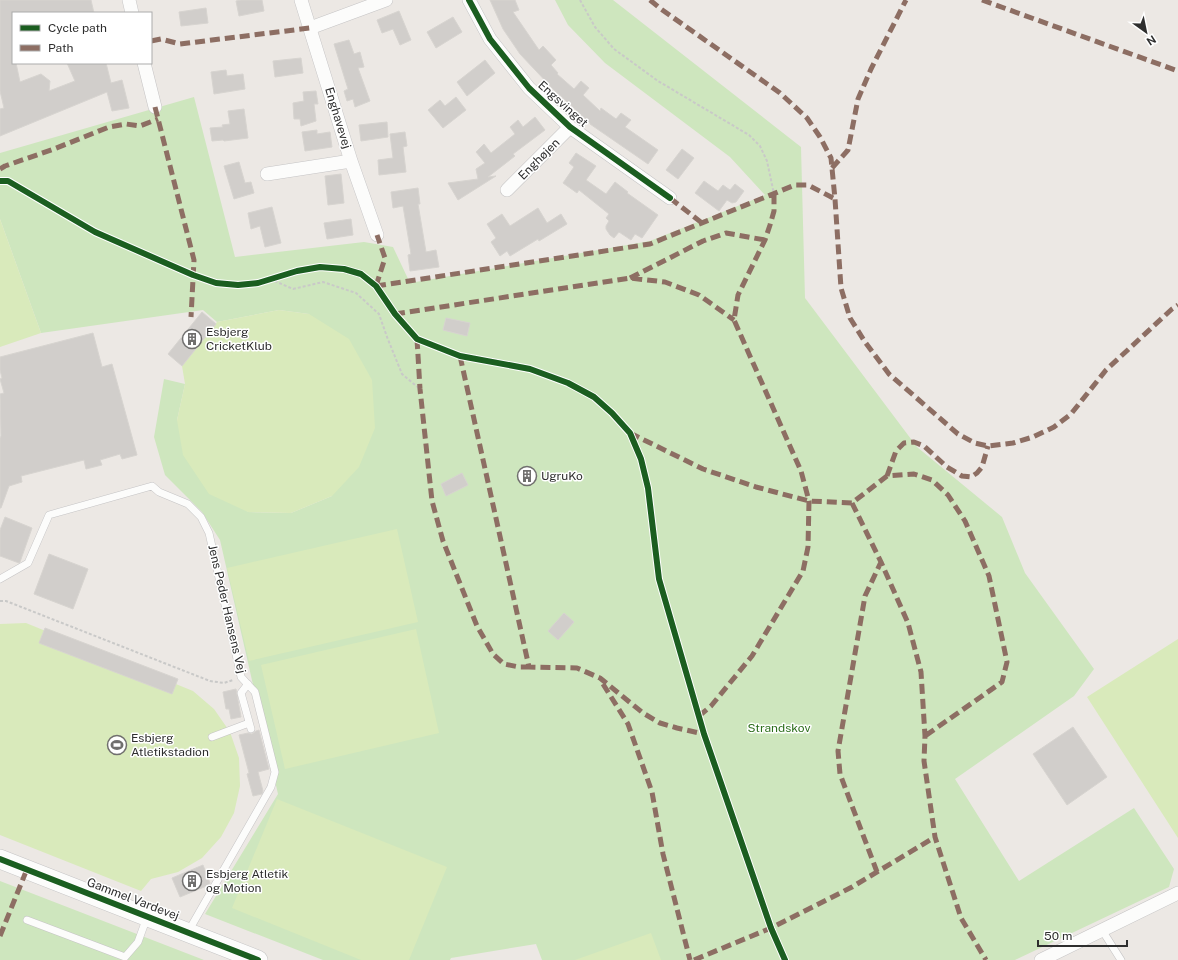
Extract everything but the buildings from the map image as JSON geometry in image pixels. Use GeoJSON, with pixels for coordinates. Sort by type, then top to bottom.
{"type":"FeatureCollection","features":[{"type":"Feature","properties":{"kind":"street"},"geometry":{"type":"LineString","coordinates":[[129,0],[132,12]]}},
{"type":"Feature","properties":{"kind":"street","name":"Enghavevej"},"geometry":{"type":"LineString","coordinates":[[301,0],[351,161],[377,235]]}},
{"type":"Feature","properties":{"kind":"street"},"geometry":{"type":"LineString","coordinates":[[310,28],[386,0]]}},
{"type":"Feature","properties":{"kind":"street","name":"Engsvinget"},"geometry":{"type":"LineString","coordinates":[[469,0],[490,39],[529,88],[570,127],[670,198]]}},
{"type":"Feature","properties":{"kind":"street"},"geometry":{"type":"LineString","coordinates":[[144,64],[155,107]]}},
{"type":"Feature","properties":{"kind":"street","name":"Enghøjen"},"geometry":{"type":"LineString","coordinates":[[507,190],[570,127]]}},
{"type":"Feature","properties":{"kind":"street"},"geometry":{"type":"LineString","coordinates":[[266,174],[351,161]]}},
{"type":"Feature","properties":{"kind":"street","name":"Gammel Vardevej"},"geometry":{"type":"LineString","coordinates":[[0,859],[258,960]]}},
{"type":"Feature","properties":{"kind":"street"},"geometry":{"type":"LineString","coordinates":[[1041,960],[1178,893]]}},
{"type":"Feature","properties":{"kind":"lane","name":"Jens Peder Hansens Vej"},"geometry":{"type":"LineString","coordinates":[[0,580],[28,563],[49,515],[152,486],[159,492],[188,504],[201,517],[209,534],[241,677],[255,692],[275,772],[271,787],[188,932]]}},
{"type":"Feature","properties":{"kind":"lane"},"geometry":{"type":"LineString","coordinates":[[212,737],[250,726],[241,693],[248,684]]}},
{"type":"Feature","properties":{"kind":"lane"},"geometry":{"type":"LineString","coordinates":[[27,920],[125,957],[138,942],[147,917]]}},
{"type":"Feature","properties":{"kind":"lane"},"geometry":{"type":"LineString","coordinates":[[1102,930],[1121,960]]}},
{"type":"Feature","properties":{"kind":"path"},"geometry":{"type":"LineString","coordinates":[[580,0],[594,27],[614,48],[658,81],[749,135],[760,146],[767,160],[774,194]]}},
{"type":"Feature","properties":{"kind":"path"},"geometry":{"type":"LineString","coordinates":[[270,279],[293,289],[322,282],[356,293],[379,314],[402,374],[420,389]]}},
{"type":"Feature","properties":{"kind":"path"},"geometry":{"type":"LineString","coordinates":[[0,601],[6,601],[210,681],[224,683],[241,677]]}},
{"type":"Feature","properties":{"kind":"green space","name":"Strandskov"},"geometry":{"type":"Polygon","coordinates":[[[555,0],[613,0],[801,147],[805,298],[917,447],[1002,517],[1025,573],[1094,669],[1074,696],[955,779],[1019,881],[1134,808],[1174,869],[1169,887],[1015,960],[542,960],[536,944],[451,958],[450,960],[323,960],[205,914],[278,794],[220,540],[202,512],[165,475],[154,437],[164,379],[185,384],[177,420],[248,512],[291,513],[332,496],[309,314],[279,310],[217,322],[203,310],[41,333],[0,219],[0,153],[194,97],[235,257],[364,242],[393,247],[410,283],[650,241],[765,195],[730,157],[605,63],[568,25],[555,0]]]}},
{"type":"Feature","properties":{"kind":"green space"},"geometry":{"type":"Polygon","coordinates":[[[0,219],[41,333],[0,347],[0,219]]]}},
{"type":"Feature","properties":{"kind":"green space"},"geometry":{"type":"Polygon","coordinates":[[[279,310],[309,314],[349,339],[372,380],[375,428],[359,467],[332,496],[291,513],[248,512],[209,494],[183,455],[177,420],[185,384],[182,366],[217,322],[279,310]]]}},
{"type":"Feature","properties":{"kind":"green space"},"geometry":{"type":"Polygon","coordinates":[[[397,529],[418,622],[249,661],[227,568],[397,529]]]}},
{"type":"Feature","properties":{"kind":"green space","name":"Esbjerg Atletikstadion"},"geometry":{"type":"Polygon","coordinates":[[[26,623],[193,691],[214,709],[230,732],[239,758],[240,786],[234,813],[221,837],[202,858],[178,872],[151,879],[141,891],[0,835],[0,624],[26,623]]]}},
{"type":"Feature","properties":{"kind":"green space"},"geometry":{"type":"Polygon","coordinates":[[[416,629],[439,733],[285,769],[261,665],[416,629]]]}},
{"type":"Feature","properties":{"kind":"green space"},"geometry":{"type":"Polygon","coordinates":[[[1178,639],[1178,838],[1087,697],[1178,639]]]}},
{"type":"Feature","properties":{"kind":"green space"},"geometry":{"type":"Polygon","coordinates":[[[277,799],[447,867],[409,960],[361,960],[232,908],[277,799]]]}},
{"type":"Feature","properties":{"kind":"green space"},"geometry":{"type":"Polygon","coordinates":[[[0,881],[204,960],[0,960],[0,881]]]}},
{"type":"Feature","properties":{"kind":"green space"},"geometry":{"type":"Polygon","coordinates":[[[651,933],[661,960],[575,960],[651,933]]]}},
{"type":"Feature","properties":{"kind":"marked path"},"geometry":{"type":"LineString","coordinates":[[650,0],[780,93],[807,118],[820,137],[831,158],[841,288],[850,318],[865,342],[889,374],[958,434],[975,443],[988,446],[1013,443],[1033,437],[1054,427],[1071,414],[1106,370],[1178,305]]}},
{"type":"Feature","properties":{"kind":"marked path"},"geometry":{"type":"LineString","coordinates":[[832,168],[848,150],[858,99],[871,69],[906,0]]}},
{"type":"Feature","properties":{"kind":"marked path"},"geometry":{"type":"LineString","coordinates":[[982,0],[1178,71]]}},
{"type":"Feature","properties":{"kind":"marked path"},"geometry":{"type":"LineString","coordinates":[[152,41],[161,39],[180,44],[310,28]]}},
{"type":"Feature","properties":{"kind":"marked path"},"geometry":{"type":"LineString","coordinates":[[155,107],[194,260],[191,317]]}},
{"type":"Feature","properties":{"kind":"marked path"},"geometry":{"type":"LineString","coordinates":[[0,169],[109,127],[126,124],[140,126],[158,119]]}},
{"type":"Feature","properties":{"kind":"marked path"},"geometry":{"type":"LineString","coordinates":[[376,286],[650,244],[795,185],[808,185],[835,199]]}},
{"type":"Feature","properties":{"kind":"marked path"},"geometry":{"type":"LineString","coordinates":[[699,716],[711,706],[752,656],[803,571],[808,547],[809,501],[801,471],[734,320],[738,295],[765,240],[770,225],[774,211],[774,194]]}},
{"type":"Feature","properties":{"kind":"marked path"},"geometry":{"type":"LineString","coordinates":[[670,198],[702,223]]}},
{"type":"Feature","properties":{"kind":"marked path"},"geometry":{"type":"LineString","coordinates":[[630,278],[703,241],[726,233],[765,240]]}},
{"type":"Feature","properties":{"kind":"marked path"},"geometry":{"type":"LineString","coordinates":[[376,286],[385,258],[377,235]]}},
{"type":"Feature","properties":{"kind":"marked path"},"geometry":{"type":"LineString","coordinates":[[395,314],[630,278],[665,282],[699,295],[734,320]]}},
{"type":"Feature","properties":{"kind":"marked path"},"geometry":{"type":"LineString","coordinates":[[417,339],[420,389],[432,501],[443,541],[477,626],[493,654],[504,664],[529,667]]}},
{"type":"Feature","properties":{"kind":"marked path"},"geometry":{"type":"LineString","coordinates":[[460,356],[529,667],[577,668],[600,678],[643,713],[660,723],[704,734]]}},
{"type":"Feature","properties":{"kind":"marked path"},"geometry":{"type":"LineString","coordinates":[[630,433],[703,469],[756,487],[809,501],[852,503],[887,476],[914,474],[932,480],[948,495],[965,521],[989,576],[1007,662],[1002,682],[925,736]]}},
{"type":"Feature","properties":{"kind":"marked path"},"geometry":{"type":"LineString","coordinates":[[887,476],[896,451],[904,443],[914,442],[924,446],[947,467],[962,476],[971,477],[982,467],[988,446]]}},
{"type":"Feature","properties":{"kind":"marked path"},"geometry":{"type":"LineString","coordinates":[[852,503],[881,562],[908,623],[921,672],[925,736],[924,761],[935,837],[961,918],[986,960]]}},
{"type":"Feature","properties":{"kind":"marked path"},"geometry":{"type":"LineString","coordinates":[[877,872],[840,774],[838,751],[865,596],[881,562]]}},
{"type":"Feature","properties":{"kind":"marked path"},"geometry":{"type":"LineString","coordinates":[[603,684],[628,724],[652,792],[663,854],[690,960]]}},
{"type":"Feature","properties":{"kind":"marked path"},"geometry":{"type":"LineString","coordinates":[[694,960],[771,928],[852,887],[935,837]]}},
{"type":"Feature","properties":{"kind":"marked path"},"geometry":{"type":"LineString","coordinates":[[0,936],[27,869]]}},
{"type":"Feature","properties":{"kind":"cycle path"},"geometry":{"type":"LineString","coordinates":[[469,0],[490,39],[529,88],[570,127],[670,198]]}},
{"type":"Feature","properties":{"kind":"cycle path"},"geometry":{"type":"LineString","coordinates":[[0,181],[8,181],[95,232],[193,275],[216,283],[238,285],[258,283],[297,271],[320,267],[344,269],[361,274],[376,286],[395,314],[417,339],[460,356],[530,369],[568,383],[594,397],[612,413],[630,433],[641,459],[648,488],[659,579],[704,734],[771,928],[785,960]]}},
{"type":"Feature","properties":{"kind":"cycle path"},"geometry":{"type":"LineString","coordinates":[[0,859],[258,960]]}},
{"type":"Feature","properties":{"kind":"place","name":"Esbjerg CricketKlub"},"geometry":{"type":"Point","coordinates":[192,339]}},
{"type":"Feature","properties":{"kind":"place","name":"UgruKo"},"geometry":{"type":"Point","coordinates":[527,476]}},
{"type":"Feature","properties":{"kind":"place","name":"Esbjerg Atletikstadion"},"geometry":{"type":"Point","coordinates":[117,745]}},
{"type":"Feature","properties":{"kind":"place","name":"Esbjerg Atletik og Motion"},"geometry":{"type":"Point","coordinates":[192,881]}}]}
